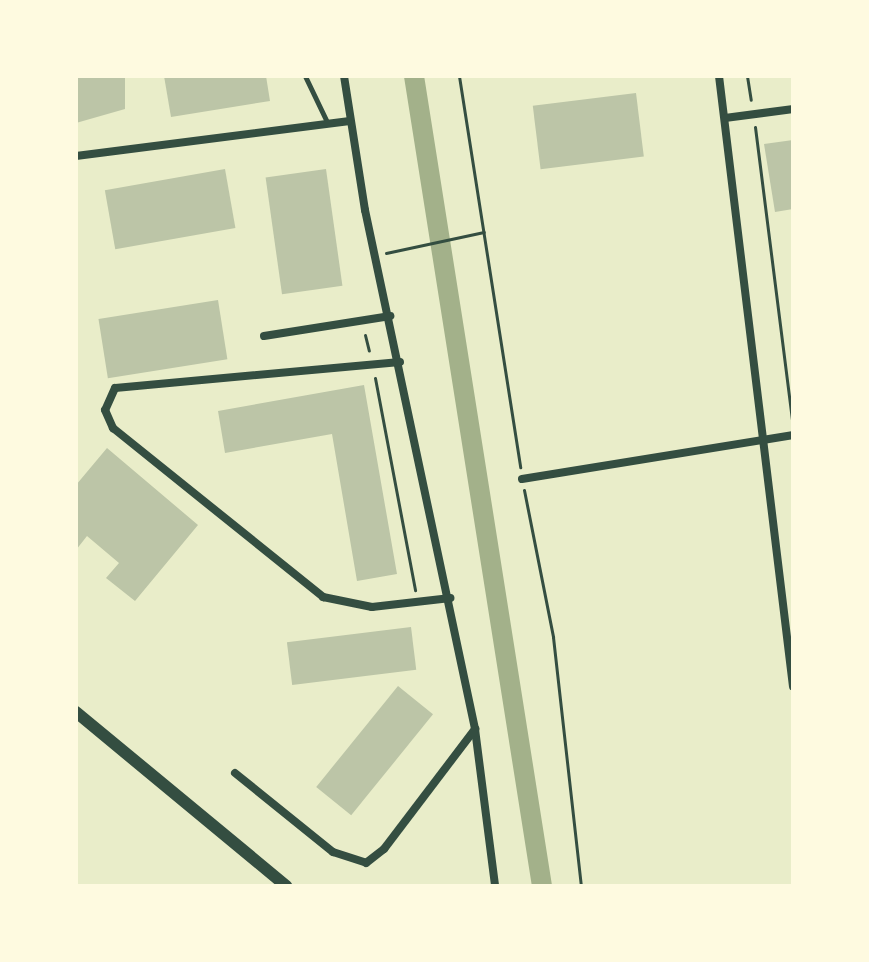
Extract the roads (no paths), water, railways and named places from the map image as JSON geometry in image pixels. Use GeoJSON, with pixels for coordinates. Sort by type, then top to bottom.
{"type":"FeatureCollection","features":[{"type":"Feature","properties":{"kind":"street"},"geometry":{"type":"LineString","coordinates":[[344,76],[348,121],[475,729],[495,886]]}},
{"type":"Feature","properties":{"kind":"street"},"geometry":{"type":"LineString","coordinates":[[719,76],[768,438],[793,687]]}},
{"type":"Feature","properties":{"kind":"street"},"geometry":{"type":"LineString","coordinates":[[725,118],[793,109]]}},
{"type":"Feature","properties":{"kind":"street"},"geometry":{"type":"LineString","coordinates":[[76,156],[348,121]]}},
{"type":"Feature","properties":{"kind":"street"},"geometry":{"type":"LineString","coordinates":[[264,336],[390,316]]}},
{"type":"Feature","properties":{"kind":"street"},"geometry":{"type":"LineString","coordinates":[[400,362],[115,388],[105,410],[113,428],[323,597],[372,607],[450,598]]}},
{"type":"Feature","properties":{"kind":"street"},"geometry":{"type":"LineString","coordinates":[[522,479],[793,435]]}},
{"type":"Feature","properties":{"kind":"street"},"geometry":{"type":"LineString","coordinates":[[76,712],[286,886]]}},
{"type":"Feature","properties":{"kind":"street"},"geometry":{"type":"LineString","coordinates":[[235,773],[333,852],[366,863],[475,729]]}},
{"type":"Feature","properties":{"kind":"lane"},"geometry":{"type":"LineString","coordinates":[[305,76],[328,123]]}},
{"type":"Feature","properties":{"kind":"waterway"},"geometry":{"type":"LineString","coordinates":[[414,76],[542,886]]}}]}
